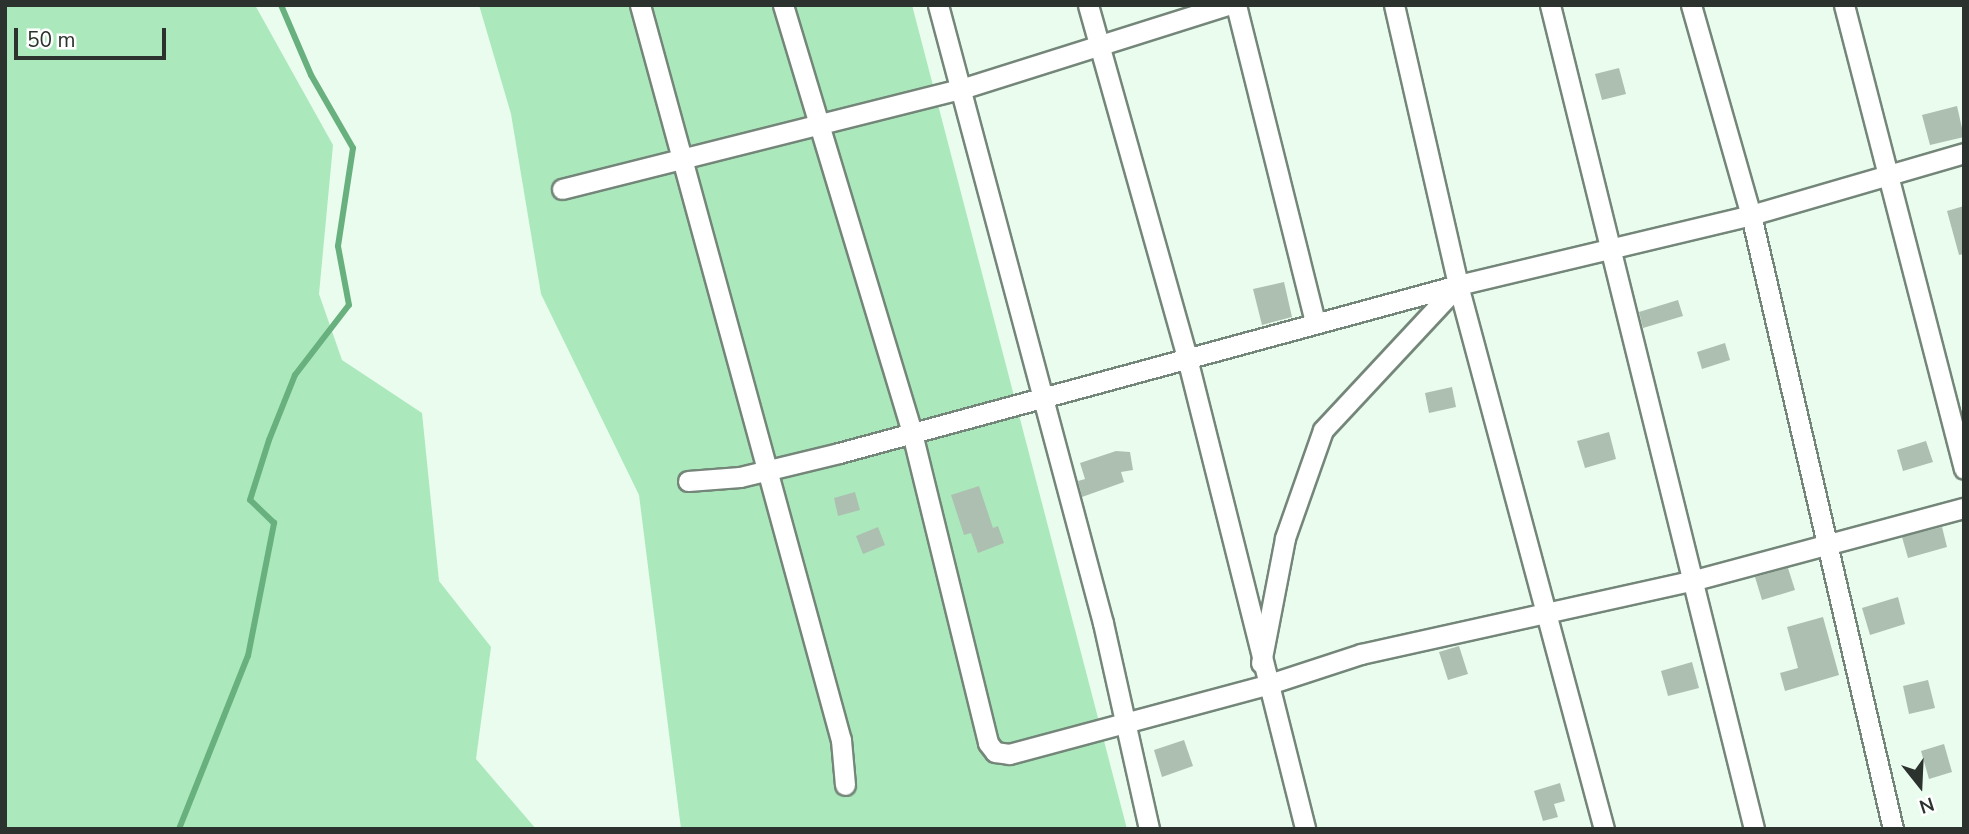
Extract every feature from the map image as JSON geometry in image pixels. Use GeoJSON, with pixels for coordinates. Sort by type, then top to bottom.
{"type":"FeatureCollection","features":[{"type":"Feature","properties":{"kind":"street"},"geometry":{"type":"LineString","coordinates":[[640,5],[770,470],[841,740],[845,785]]}},
{"type":"Feature","properties":{"kind":"street"},"geometry":{"type":"LineString","coordinates":[[783,5],[912,433],[988,743],[995,752],[1009,754],[1125,724],[1266,685],[1361,654],[1691,581],[1829,541],[1964,508]]}},
{"type":"Feature","properties":{"kind":"street"},"geometry":{"type":"LineString","coordinates":[[939,5],[1044,400],[1149,829]]}},
{"type":"Feature","properties":{"kind":"street"},"geometry":{"type":"LineString","coordinates":[[1088,5],[1187,358],[1266,685],[1305,829]]}},
{"type":"Feature","properties":{"kind":"street"},"geometry":{"type":"LineString","coordinates":[[562,189],[961,89],[1228,5]]}},
{"type":"Feature","properties":{"kind":"street"},"geometry":{"type":"LineString","coordinates":[[1236,5],[1315,323]]}},
{"type":"Feature","properties":{"kind":"street"},"geometry":{"type":"LineString","coordinates":[[1394,5],[1458,285],[1604,829]]}},
{"type":"Feature","properties":{"kind":"street"},"geometry":{"type":"LineString","coordinates":[[1550,5],[1754,829]]}},
{"type":"Feature","properties":{"kind":"street"},"geometry":{"type":"LineString","coordinates":[[1691,5],[1751,215],[1829,541],[1893,829]]}},
{"type":"Feature","properties":{"kind":"street"},"geometry":{"type":"LineString","coordinates":[[1844,5],[1884,174],[1964,469]]}},
{"type":"Feature","properties":{"kind":"street"},"geometry":{"type":"LineString","coordinates":[[688,481],[770,470],[1044,400],[1187,358],[1458,285],[1751,215],[1884,174],[1964,153]]}},
{"type":"Feature","properties":{"kind":"street"},"geometry":{"type":"LineString","coordinates":[[1261,663],[1284,538],[1323,430],[1458,285]]}},
{"type":"Feature","properties":{"kind":"green space"},"geometry":{"type":"Polygon","coordinates":[[[5,5],[255,5],[333,145],[319,294],[342,360],[422,413],[439,581],[491,647],[476,759],[536,829],[5,829],[5,5]]]}},
{"type":"Feature","properties":{"kind":"green space"},"geometry":{"type":"Polygon","coordinates":[[[479,5],[912,5],[1127,829],[681,829],[639,495],[541,294],[511,114],[479,5]]]}},
{"type":"Feature","properties":{"kind":"building"},"geometry":{"type":"Polygon","coordinates":[[[1619,68],[1626,94],[1602,100],[1595,74],[1619,68]]]}},
{"type":"Feature","properties":{"kind":"building"},"geometry":{"type":"Polygon","coordinates":[[[1957,106],[1964,137],[1930,145],[1922,115],[1957,106]]]}},
{"type":"Feature","properties":{"kind":"building"},"geometry":{"type":"Polygon","coordinates":[[[1964,206],[1964,254],[1959,255],[1947,211],[1964,206]]]}},
{"type":"Feature","properties":{"kind":"building"},"geometry":{"type":"Polygon","coordinates":[[[1284,282],[1292,317],[1262,325],[1253,289],[1284,282]]]}},
{"type":"Feature","properties":{"kind":"building"},"geometry":{"type":"Polygon","coordinates":[[[1678,300],[1683,316],[1643,328],[1639,312],[1678,300]]]}},
{"type":"Feature","properties":{"kind":"building"},"geometry":{"type":"Polygon","coordinates":[[[1725,343],[1730,360],[1702,369],[1697,352],[1725,343]]]}},
{"type":"Feature","properties":{"kind":"building"},"geometry":{"type":"Polygon","coordinates":[[[1452,387],[1456,407],[1429,413],[1425,393],[1452,387]]]}},
{"type":"Feature","properties":{"kind":"building"},"geometry":{"type":"Polygon","coordinates":[[[1609,432],[1616,459],[1585,468],[1577,441],[1609,432]]]}},
{"type":"Feature","properties":{"kind":"building"},"geometry":{"type":"Polygon","coordinates":[[[1926,441],[1933,462],[1903,471],[1897,450],[1926,441]]]}},
{"type":"Feature","properties":{"kind":"building"},"geometry":{"type":"Polygon","coordinates":[[[1116,451],[1130,452],[1133,470],[1121,472],[1124,482],[1082,497],[1078,481],[1085,479],[1080,463],[1116,451]]]}},
{"type":"Feature","properties":{"kind":"building"},"geometry":{"type":"Polygon","coordinates":[[[979,486],[993,528],[998,526],[1004,543],[978,553],[971,533],[964,535],[951,495],[979,486]]]}},
{"type":"Feature","properties":{"kind":"building"},"geometry":{"type":"Polygon","coordinates":[[[855,492],[860,510],[838,516],[834,498],[855,492]]]}},
{"type":"Feature","properties":{"kind":"building"},"geometry":{"type":"Polygon","coordinates":[[[878,527],[885,545],[863,554],[856,536],[878,527]]]}},
{"type":"Feature","properties":{"kind":"building"},"geometry":{"type":"Polygon","coordinates":[[[1942,527],[1947,547],[1908,558],[1902,537],[1942,527]]]}},
{"type":"Feature","properties":{"kind":"building"},"geometry":{"type":"Polygon","coordinates":[[[1788,568],[1795,590],[1762,600],[1755,577],[1788,568]]]}},
{"type":"Feature","properties":{"kind":"building"},"geometry":{"type":"Polygon","coordinates":[[[1898,597],[1905,624],[1870,635],[1862,608],[1898,597]]]}},
{"type":"Feature","properties":{"kind":"building"},"geometry":{"type":"Polygon","coordinates":[[[1823,617],[1839,675],[1785,691],[1780,673],[1798,668],[1787,627],[1823,617]]]}},
{"type":"Feature","properties":{"kind":"building"},"geometry":{"type":"Polygon","coordinates":[[[1459,646],[1468,674],[1448,680],[1439,652],[1459,646]]]}},
{"type":"Feature","properties":{"kind":"building"},"geometry":{"type":"Polygon","coordinates":[[[1692,662],[1699,688],[1668,696],[1661,671],[1692,662]]]}},
{"type":"Feature","properties":{"kind":"building"},"geometry":{"type":"Polygon","coordinates":[[[1928,680],[1935,708],[1909,714],[1903,686],[1928,680]]]}},
{"type":"Feature","properties":{"kind":"building"},"geometry":{"type":"Polygon","coordinates":[[[1184,740],[1193,766],[1162,777],[1154,750],[1184,740]]]}},
{"type":"Feature","properties":{"kind":"building"},"geometry":{"type":"Polygon","coordinates":[[[1944,744],[1952,772],[1929,779],[1921,751],[1944,744]]]}},
{"type":"Feature","properties":{"kind":"building"},"geometry":{"type":"Polygon","coordinates":[[[1560,783],[1565,801],[1554,804],[1558,817],[1543,821],[1534,791],[1560,783]]]}},
{"type":"Feature","properties":{"kind":"waterway"},"geometry":{"type":"LineString","coordinates":[[179,829],[248,656],[274,523],[250,500],[269,440],[295,375],[349,305],[338,246],[353,148],[311,75],[281,5]]}}]}
